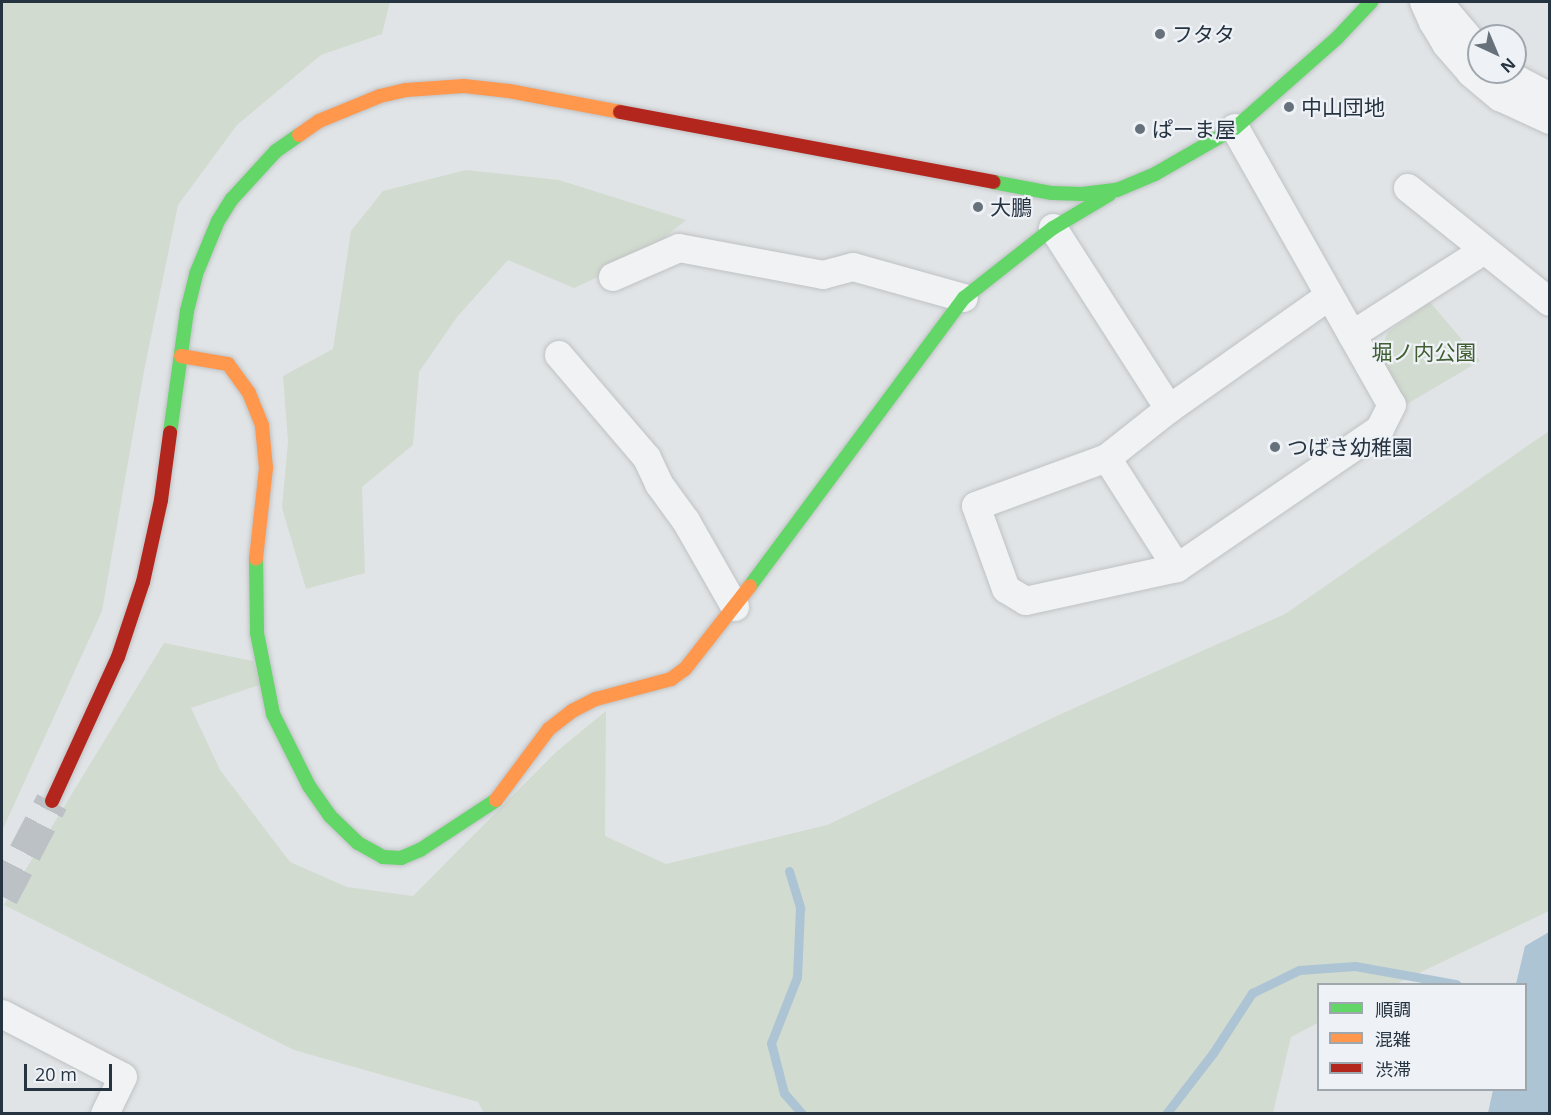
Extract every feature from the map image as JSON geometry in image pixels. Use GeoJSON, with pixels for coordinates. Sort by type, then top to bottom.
{"type":"FeatureCollection","features":[{"type":"Feature","properties":{"kind":"street"},"geometry":{"type":"LineString","coordinates":[[181,356],[217,360],[228,364],[249,393],[262,426],[266,468],[255,577],[257,633],[273,714],[309,786],[330,816],[358,843],[383,857],[401,858],[420,850],[498,799],[549,729],[572,711],[596,699],[671,679],[685,669],[735,607],[964,298],[1053,228],[1117,190],[1155,174],[1235,128],[1336,38],[1371,2]]}},
{"type":"Feature","properties":{"kind":"street"},"geometry":{"type":"LineString","coordinates":[[1424,2],[1446,44],[1471,74],[1500,96],[1550,120]]}},
{"type":"Feature","properties":{"kind":"street"},"geometry":{"type":"LineString","coordinates":[[1437,2],[1443,5],[1467,35]]}},
{"type":"Feature","properties":{"kind":"street"},"geometry":{"type":"LineString","coordinates":[[1526,84],[1550,97]]}},
{"type":"Feature","properties":{"kind":"street"},"geometry":{"type":"LineString","coordinates":[[52,801],[118,657],[136,604],[161,500],[187,311],[196,274],[218,221],[251,177],[276,151],[320,121],[351,107],[406,90],[464,86],[509,91],[1052,194],[1082,194],[1117,190]]}},
{"type":"Feature","properties":{"kind":"street"},"geometry":{"type":"LineString","coordinates":[[1235,128],[1392,405],[1380,429],[1178,568],[1026,601],[1006,589],[976,506],[1107,458],[1169,410],[1329,296]]}},
{"type":"Feature","properties":{"kind":"street"},"geometry":{"type":"LineString","coordinates":[[1408,188],[1483,251],[1550,302]]}},
{"type":"Feature","properties":{"kind":"street"},"geometry":{"type":"LineString","coordinates":[[1053,228],[1169,410]]}},
{"type":"Feature","properties":{"kind":"street"},"geometry":{"type":"LineString","coordinates":[[613,277],[679,248],[823,275],[853,267],[964,298]]}},
{"type":"Feature","properties":{"kind":"street"},"geometry":{"type":"LineString","coordinates":[[1352,335],[1483,251]]}},
{"type":"Feature","properties":{"kind":"street"},"geometry":{"type":"LineString","coordinates":[[559,356],[647,459],[659,484],[686,521],[735,607]]}},
{"type":"Feature","properties":{"kind":"street"},"geometry":{"type":"LineString","coordinates":[[1107,458],[1178,568]]}},
{"type":"Feature","properties":{"kind":"street"},"geometry":{"type":"LineString","coordinates":[[2,1014],[123,1077],[105,1113]]}},
{"type":"Feature","properties":{"kind":"green space"},"geometry":{"type":"Polygon","coordinates":[[[2,2],[390,2],[382,34],[321,55],[237,125],[178,205],[144,371],[102,611],[2,831],[2,2]]]}},
{"type":"Feature","properties":{"kind":"green space"},"geometry":{"type":"Polygon","coordinates":[[[466,170],[559,180],[686,220],[641,257],[574,288],[508,260],[457,317],[419,372],[413,445],[362,487],[365,573],[306,589],[282,508],[288,442],[283,376],[333,349],[351,231],[383,191],[466,170]]]}},
{"type":"Feature","properties":{"kind":"green space","name":"堀ノ内公園"},"geometry":{"type":"Polygon","coordinates":[[[1430,302],[1480,361],[1407,404],[1379,354],[1388,332],[1430,302]]]}},
{"type":"Feature","properties":{"kind":"green space"},"geometry":{"type":"Polygon","coordinates":[[[1549,431],[1549,911],[1398,983],[1317,983],[1317,1024],[1291,1037],[1273,1113],[484,1113],[478,1102],[294,1050],[4,905],[164,643],[253,661],[262,684],[191,708],[220,770],[290,862],[347,887],[413,896],[556,752],[606,711],[605,836],[666,864],[827,825],[1061,714],[1285,614],[1549,431]]]}},
{"type":"Feature","properties":{"kind":"water"},"geometry":{"type":"Polygon","coordinates":[[[1549,932],[1549,1113],[1488,1113],[1493,1091],[1527,1091],[1527,983],[1516,983],[1525,946],[1549,932]]]}},
{"type":"Feature","properties":{"kind":"waterway"},"geometry":{"type":"LineString","coordinates":[[789,871],[800,908],[797,977],[771,1043],[784,1093],[802,1114]]}},
{"type":"Feature","properties":{"kind":"waterway"},"geometry":{"type":"LineString","coordinates":[[1166,1114],[1213,1053],[1252,993],[1299,970],[1355,966],[1450,983]]}},
{"type":"Feature","properties":{"kind":"tunnel"},"geometry":{"type":"LineString","coordinates":[[2,896],[52,801]]}},
{"type":"Feature","properties":{"kind":"traffic: fast"},"geometry":{"type":"LineString","coordinates":[[993,182],[1052,193],[1082,194],[1117,190],[1155,174],[1235,128],[1337,38],[1371,2]]}},
{"type":"Feature","properties":{"kind":"traffic: fast"},"geometry":{"type":"LineString","coordinates":[[170,433],[187,311],[196,274],[218,221],[232,199],[276,151],[299,135]]}},
{"type":"Feature","properties":{"kind":"traffic: fast"},"geometry":{"type":"LineString","coordinates":[[750,586],[964,298],[1053,228],[1110,194]]}},
{"type":"Feature","properties":{"kind":"traffic: fast"},"geometry":{"type":"LineString","coordinates":[[256,558],[257,633],[273,714],[309,786],[330,816],[358,843],[383,857],[401,858],[420,850],[496,800]]}},
{"type":"Feature","properties":{"kind":"traffic: slow"},"geometry":{"type":"LineString","coordinates":[[299,135],[319,121],[380,96],[406,90],[464,86],[509,91],[620,112]]}},
{"type":"Feature","properties":{"kind":"traffic: slow"},"geometry":{"type":"LineString","coordinates":[[181,356],[228,364],[249,393],[262,426],[266,468],[256,558]]}},
{"type":"Feature","properties":{"kind":"traffic: slow"},"geometry":{"type":"LineString","coordinates":[[496,800],[549,729],[572,711],[596,699],[671,679],[685,669],[750,586]]}},
{"type":"Feature","properties":{"kind":"traffic: jam"},"geometry":{"type":"LineString","coordinates":[[620,112],[993,182]]}},
{"type":"Feature","properties":{"kind":"traffic: jam"},"geometry":{"type":"LineString","coordinates":[[52,801],[118,657],[143,582],[161,500],[170,433]]}},
{"type":"Feature","properties":{"kind":"place","name":"フタタ"},"geometry":{"type":"Point","coordinates":[1160,34]}},
{"type":"Feature","properties":{"kind":"place","name":"中山団地"},"geometry":{"type":"Point","coordinates":[1289,107]}},
{"type":"Feature","properties":{"kind":"place","name":"ぱーま屋"},"geometry":{"type":"Point","coordinates":[1140,129]}},
{"type":"Feature","properties":{"kind":"place","name":"大鵬"},"geometry":{"type":"Point","coordinates":[978,207]}},
{"type":"Feature","properties":{"kind":"place","name":"つばき幼稚園"},"geometry":{"type":"Point","coordinates":[1275,447]}}]}
